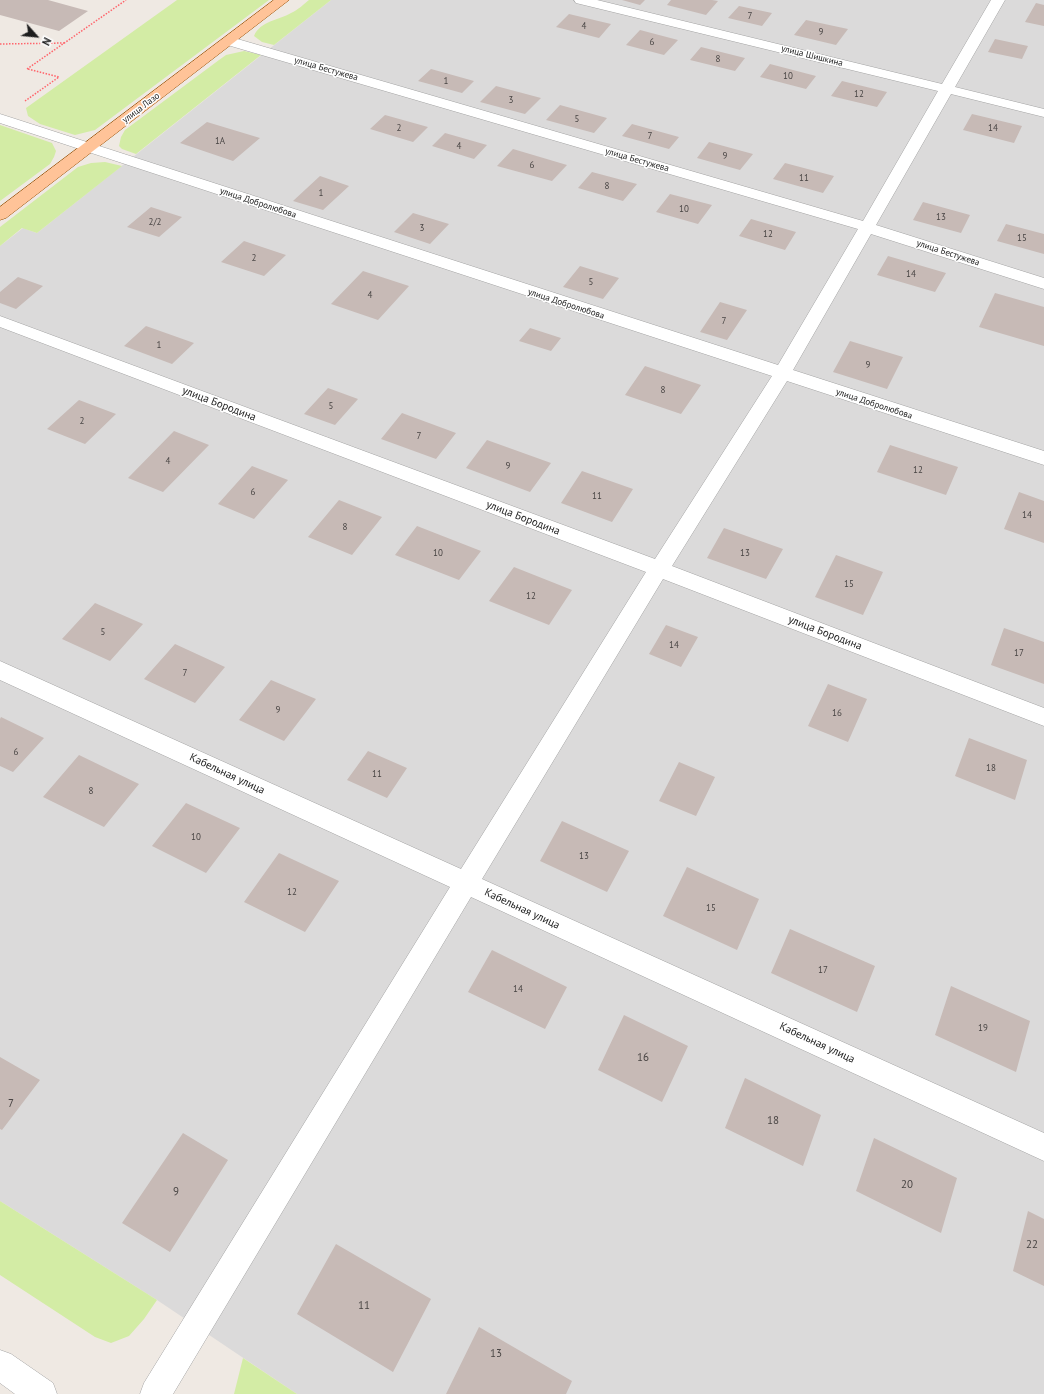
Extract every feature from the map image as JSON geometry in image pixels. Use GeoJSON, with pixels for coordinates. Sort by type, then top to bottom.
{"type":"FeatureCollection","features":[{"type":"Feature","properties":{"kind":"main road","name":"улица Лазо"},"geometry":{"type":"LineString","coordinates":[[0,215],[282,0]]}},
{"type":"Feature","properties":{"kind":"street","name":"улица Шишкина"},"geometry":{"type":"LineString","coordinates":[[581,0],[1044,113]]}},
{"type":"Feature","properties":{"kind":"street"},"geometry":{"type":"LineString","coordinates":[[155,1394],[659,569],[782,374],[998,0]]}},
{"type":"Feature","properties":{"kind":"street","name":"улица Бестужева"},"geometry":{"type":"LineString","coordinates":[[229,41],[867,227],[1044,284]]}},
{"type":"Feature","properties":{"kind":"street","name":"улица Добролюбова"},"geometry":{"type":"LineString","coordinates":[[0,118],[88,148],[1044,458]]}},
{"type":"Feature","properties":{"kind":"street","name":"улица Бородина"},"geometry":{"type":"LineString","coordinates":[[0,321],[659,569],[1044,717]]}},
{"type":"Feature","properties":{"kind":"street","name":"Кабельная улица"},"geometry":{"type":"LineString","coordinates":[[0,670],[1044,1147]]}},
{"type":"Feature","properties":{"kind":"street"},"geometry":{"type":"LineString","coordinates":[[0,1365],[42,1394]]}},
{"type":"Feature","properties":{"kind":"path"},"geometry":{"type":"LineString","coordinates":[[0,118],[58,78],[27,68],[126,0]]}},
{"type":"Feature","properties":{"kind":"path"},"geometry":{"type":"LineString","coordinates":[[0,44],[64,43]]}},
{"type":"Feature","properties":{"kind":"shaded area"},"geometry":{"type":"Polygon","coordinates":[[[331,0],[1044,0],[1044,1394],[297,1394],[157,1300],[0,1201],[0,246],[23,228],[37,233],[331,0]]]}},
{"type":"Feature","properties":{"kind":"green space"},"geometry":{"type":"Polygon","coordinates":[[[177,0],[269,0],[95,130],[75,135],[40,124],[28,116],[26,108],[177,0]]]}},
{"type":"Feature","properties":{"kind":"green space"},"geometry":{"type":"Polygon","coordinates":[[[309,0],[331,0],[274,45],[262,42],[254,36],[265,24],[294,12],[309,0]]]}},
{"type":"Feature","properties":{"kind":"green space"},"geometry":{"type":"Polygon","coordinates":[[[244,51],[261,55],[136,154],[122,149],[119,146],[121,137],[125,130],[226,55],[244,51]]]}},
{"type":"Feature","properties":{"kind":"green space"},"geometry":{"type":"Polygon","coordinates":[[[0,125],[52,143],[56,151],[50,164],[0,201],[0,125]]]}},
{"type":"Feature","properties":{"kind":"green space"},"geometry":{"type":"Polygon","coordinates":[[[105,162],[122,166],[37,233],[22,228],[0,246],[0,227],[78,167],[91,163],[105,162]]]}},
{"type":"Feature","properties":{"kind":"green space"},"geometry":{"type":"Polygon","coordinates":[[[0,1201],[157,1300],[144,1319],[129,1336],[111,1343],[95,1337],[0,1275],[0,1201]]]}},
{"type":"Feature","properties":{"kind":"green space"},"geometry":{"type":"Polygon","coordinates":[[[243,1358],[297,1394],[234,1394],[243,1358]]]}},
{"type":"Feature","properties":{"kind":"building"},"geometry":{"type":"Polygon","coordinates":[[[0,0],[48,0],[88,11],[59,31],[0,15],[0,0]]]}},
{"type":"Feature","properties":{"kind":"building"},"geometry":{"type":"Polygon","coordinates":[[[622,0],[645,0],[640,5],[622,0]]]}},
{"type":"Feature","properties":{"kind":"building"},"geometry":{"type":"Polygon","coordinates":[[[671,0],[718,1],[706,15],[667,5],[671,0]]]}},
{"type":"Feature","properties":{"kind":"building"},"geometry":{"type":"Polygon","coordinates":[[[1036,3],[1044,5],[1044,26],[1025,22],[1036,3]]]}},
{"type":"Feature","properties":{"kind":"building"},"geometry":{"type":"Polygon","coordinates":[[[739,6],[772,13],[762,26],[728,18],[739,6]]]}},
{"type":"Feature","properties":{"kind":"building"},"geometry":{"type":"Polygon","coordinates":[[[569,14],[611,24],[599,38],[556,27],[569,14]]]}},
{"type":"Feature","properties":{"kind":"building"},"geometry":{"type":"Polygon","coordinates":[[[806,20],[848,29],[836,45],[794,35],[806,20]]]}},
{"type":"Feature","properties":{"kind":"building"},"geometry":{"type":"Polygon","coordinates":[[[640,30],[678,40],[664,55],[626,45],[640,30]]]}},
{"type":"Feature","properties":{"kind":"building"},"geometry":{"type":"Polygon","coordinates":[[[995,39],[1028,46],[1022,59],[988,52],[995,39]]]}},
{"type":"Feature","properties":{"kind":"building"},"geometry":{"type":"Polygon","coordinates":[[[701,47],[745,58],[735,71],[690,60],[701,47]]]}},
{"type":"Feature","properties":{"kind":"building"},"geometry":{"type":"Polygon","coordinates":[[[770,64],[816,76],[806,89],[760,77],[770,64]]]}},
{"type":"Feature","properties":{"kind":"building"},"geometry":{"type":"Polygon","coordinates":[[[431,69],[474,81],[462,93],[418,81],[431,69]]]}},
{"type":"Feature","properties":{"kind":"building"},"geometry":{"type":"Polygon","coordinates":[[[842,81],[887,92],[877,107],[831,96],[842,81]]]}},
{"type":"Feature","properties":{"kind":"building"},"geometry":{"type":"Polygon","coordinates":[[[496,86],[541,98],[525,114],[480,102],[496,86]]]}},
{"type":"Feature","properties":{"kind":"building"},"geometry":{"type":"Polygon","coordinates":[[[560,105],[607,118],[594,133],[546,120],[560,105]]]}},
{"type":"Feature","properties":{"kind":"building"},"geometry":{"type":"Polygon","coordinates":[[[972,114],[1022,126],[1014,143],[963,130],[972,114]]]}},
{"type":"Feature","properties":{"kind":"building"},"geometry":{"type":"Polygon","coordinates":[[[385,115],[428,127],[413,142],[370,129],[385,115]]]}},
{"type":"Feature","properties":{"kind":"building"},"geometry":{"type":"Polygon","coordinates":[[[207,122],[260,138],[233,161],[180,143],[207,122]]]}},
{"type":"Feature","properties":{"kind":"building"},"geometry":{"type":"Polygon","coordinates":[[[632,124],[679,137],[669,149],[622,136],[632,124]]]}},
{"type":"Feature","properties":{"kind":"building"},"geometry":{"type":"Polygon","coordinates":[[[445,133],[487,145],[474,159],[432,146],[445,133]]]}},
{"type":"Feature","properties":{"kind":"building"},"geometry":{"type":"Polygon","coordinates":[[[709,142],[753,154],[740,170],[697,158],[709,142]]]}},
{"type":"Feature","properties":{"kind":"building"},"geometry":{"type":"Polygon","coordinates":[[[513,149],[567,165],[552,181],[497,166],[513,149]]]}},
{"type":"Feature","properties":{"kind":"building"},"geometry":{"type":"Polygon","coordinates":[[[785,163],[834,176],[823,193],[773,179],[785,163]]]}},
{"type":"Feature","properties":{"kind":"building"},"geometry":{"type":"Polygon","coordinates":[[[592,172],[637,184],[623,201],[578,188],[592,172]]]}},
{"type":"Feature","properties":{"kind":"building"},"geometry":{"type":"Polygon","coordinates":[[[320,176],[349,186],[323,210],[293,201],[320,176]]]}},
{"type":"Feature","properties":{"kind":"building"},"geometry":{"type":"Polygon","coordinates":[[[670,194],[712,205],[698,224],[656,212],[670,194]]]}},
{"type":"Feature","properties":{"kind":"building"},"geometry":{"type":"Polygon","coordinates":[[[923,202],[970,215],[961,233],[913,220],[923,202]]]}},
{"type":"Feature","properties":{"kind":"building"},"geometry":{"type":"Polygon","coordinates":[[[151,207],[182,217],[159,237],[127,227],[151,207]]]}},
{"type":"Feature","properties":{"kind":"building"},"geometry":{"type":"Polygon","coordinates":[[[413,213],[449,224],[430,244],[394,232],[413,213]]]}},
{"type":"Feature","properties":{"kind":"building"},"geometry":{"type":"Polygon","coordinates":[[[751,219],[796,232],[785,250],[739,236],[751,219]]]}},
{"type":"Feature","properties":{"kind":"building"},"geometry":{"type":"Polygon","coordinates":[[[1006,224],[1044,234],[1044,254],[997,241],[1006,224]]]}},
{"type":"Feature","properties":{"kind":"building"},"geometry":{"type":"Polygon","coordinates":[[[244,241],[286,255],[264,276],[221,262],[244,241]]]}},
{"type":"Feature","properties":{"kind":"building"},"geometry":{"type":"Polygon","coordinates":[[[888,256],[946,273],[935,292],[877,275],[888,256]]]}},
{"type":"Feature","properties":{"kind":"building"},"geometry":{"type":"Polygon","coordinates":[[[580,266],[619,278],[603,299],[563,287],[580,266]]]}},
{"type":"Feature","properties":{"kind":"building"},"geometry":{"type":"Polygon","coordinates":[[[363,271],[409,286],[378,320],[331,304],[363,271]]]}},
{"type":"Feature","properties":{"kind":"building"},"geometry":{"type":"Polygon","coordinates":[[[18,277],[43,286],[16,309],[0,303],[0,292],[18,277]]]}},
{"type":"Feature","properties":{"kind":"building"},"geometry":{"type":"Polygon","coordinates":[[[995,293],[1044,307],[1044,346],[979,327],[995,293]]]}},
{"type":"Feature","properties":{"kind":"building"},"geometry":{"type":"Polygon","coordinates":[[[720,302],[747,310],[727,340],[700,332],[720,302]]]}},
{"type":"Feature","properties":{"kind":"building"},"geometry":{"type":"Polygon","coordinates":[[[146,326],[194,343],[172,364],[124,346],[146,326]]]}},
{"type":"Feature","properties":{"kind":"building"},"geometry":{"type":"Polygon","coordinates":[[[530,328],[561,338],[551,351],[519,341],[530,328]]]}},
{"type":"Feature","properties":{"kind":"building"},"geometry":{"type":"Polygon","coordinates":[[[850,341],[903,357],[887,389],[833,372],[850,341]]]}},
{"type":"Feature","properties":{"kind":"building"},"geometry":{"type":"Polygon","coordinates":[[[645,366],[701,385],[681,414],[625,395],[645,366]]]}},
{"type":"Feature","properties":{"kind":"building"},"geometry":{"type":"Polygon","coordinates":[[[328,388],[358,399],[335,425],[304,414],[328,388]]]}},
{"type":"Feature","properties":{"kind":"building"},"geometry":{"type":"Polygon","coordinates":[[[79,400],[116,414],[85,444],[47,429],[79,400]]]}},
{"type":"Feature","properties":{"kind":"building"},"geometry":{"type":"Polygon","coordinates":[[[402,413],[456,433],[436,459],[381,439],[402,413]]]}},
{"type":"Feature","properties":{"kind":"building"},"geometry":{"type":"Polygon","coordinates":[[[174,431],[209,445],[163,492],[128,478],[174,431]]]}},
{"type":"Feature","properties":{"kind":"building"},"geometry":{"type":"Polygon","coordinates":[[[487,440],[551,463],[530,492],[466,468],[487,440]]]}},
{"type":"Feature","properties":{"kind":"building"},"geometry":{"type":"Polygon","coordinates":[[[890,445],[958,467],[946,495],[877,472],[890,445]]]}},
{"type":"Feature","properties":{"kind":"building"},"geometry":{"type":"Polygon","coordinates":[[[252,466],[288,480],[254,519],[218,504],[252,466]]]}},
{"type":"Feature","properties":{"kind":"building"},"geometry":{"type":"Polygon","coordinates":[[[582,471],[633,489],[612,522],[561,503],[582,471]]]}},
{"type":"Feature","properties":{"kind":"building"},"geometry":{"type":"Polygon","coordinates":[[[1019,492],[1044,501],[1044,543],[1004,529],[1019,492]]]}},
{"type":"Feature","properties":{"kind":"building"},"geometry":{"type":"Polygon","coordinates":[[[339,500],[382,517],[352,555],[308,537],[339,500]]]}},
{"type":"Feature","properties":{"kind":"building"},"geometry":{"type":"Polygon","coordinates":[[[417,526],[481,551],[459,580],[395,555],[417,526]]]}},
{"type":"Feature","properties":{"kind":"building"},"geometry":{"type":"Polygon","coordinates":[[[724,528],[783,549],[766,579],[707,558],[724,528]]]}},
{"type":"Feature","properties":{"kind":"building"},"geometry":{"type":"Polygon","coordinates":[[[836,555],[883,572],[863,615],[815,597],[836,555]]]}},
{"type":"Feature","properties":{"kind":"building"},"geometry":{"type":"Polygon","coordinates":[[[514,567],[572,590],[549,625],[489,601],[514,567]]]}},
{"type":"Feature","properties":{"kind":"building"},"geometry":{"type":"Polygon","coordinates":[[[95,603],[143,624],[110,661],[62,639],[95,603]]]}},
{"type":"Feature","properties":{"kind":"building"},"geometry":{"type":"Polygon","coordinates":[[[666,625],[698,637],[681,667],[649,654],[666,625]]]}},
{"type":"Feature","properties":{"kind":"building"},"geometry":{"type":"Polygon","coordinates":[[[1004,628],[1044,642],[1044,684],[991,665],[1004,628]]]}},
{"type":"Feature","properties":{"kind":"building"},"geometry":{"type":"Polygon","coordinates":[[[175,644],[225,667],[195,703],[144,679],[175,644]]]}},
{"type":"Feature","properties":{"kind":"building"},"geometry":{"type":"Polygon","coordinates":[[[271,680],[316,699],[284,741],[239,720],[271,680]]]}},
{"type":"Feature","properties":{"kind":"building"},"geometry":{"type":"Polygon","coordinates":[[[828,684],[867,699],[848,742],[808,726],[828,684]]]}},
{"type":"Feature","properties":{"kind":"building"},"geometry":{"type":"Polygon","coordinates":[[[1,717],[44,738],[13,772],[0,766],[1,717]]]}},
{"type":"Feature","properties":{"kind":"building"},"geometry":{"type":"Polygon","coordinates":[[[969,738],[1027,760],[1015,800],[955,776],[969,738]]]}},
{"type":"Feature","properties":{"kind":"building"},"geometry":{"type":"Polygon","coordinates":[[[368,751],[407,768],[387,798],[347,780],[368,751]]]}},
{"type":"Feature","properties":{"kind":"building"},"geometry":{"type":"Polygon","coordinates":[[[79,755],[139,784],[104,827],[43,797],[79,755]]]}},
{"type":"Feature","properties":{"kind":"building"},"geometry":{"type":"Polygon","coordinates":[[[679,762],[715,777],[696,816],[659,801],[679,762]]]}},
{"type":"Feature","properties":{"kind":"building"},"geometry":{"type":"Polygon","coordinates":[[[186,803],[240,828],[206,873],[152,846],[186,803]]]}},
{"type":"Feature","properties":{"kind":"building"},"geometry":{"type":"Polygon","coordinates":[[[562,821],[629,851],[607,892],[540,861],[562,821]]]}},
{"type":"Feature","properties":{"kind":"building"},"geometry":{"type":"Polygon","coordinates":[[[279,853],[339,881],[305,932],[244,902],[279,853]]]}},
{"type":"Feature","properties":{"kind":"building"},"geometry":{"type":"Polygon","coordinates":[[[687,867],[759,899],[737,950],[663,916],[687,867]]]}},
{"type":"Feature","properties":{"kind":"building"},"geometry":{"type":"Polygon","coordinates":[[[790,929],[875,966],[857,1012],[771,973],[790,929]]]}},
{"type":"Feature","properties":{"kind":"building"},"geometry":{"type":"Polygon","coordinates":[[[492,950],[567,987],[545,1029],[468,992],[492,950]]]}},
{"type":"Feature","properties":{"kind":"building"},"geometry":{"type":"Polygon","coordinates":[[[951,986],[1030,1021],[1016,1072],[935,1035],[951,986]]]}},
{"type":"Feature","properties":{"kind":"building"},"geometry":{"type":"Polygon","coordinates":[[[624,1015],[688,1046],[662,1102],[598,1070],[624,1015]]]}},
{"type":"Feature","properties":{"kind":"building"},"geometry":{"type":"Polygon","coordinates":[[[0,1057],[40,1080],[2,1130],[0,1129],[0,1057]]]}},
{"type":"Feature","properties":{"kind":"building"},"geometry":{"type":"Polygon","coordinates":[[[745,1078],[821,1115],[803,1166],[725,1128],[745,1078]]]}},
{"type":"Feature","properties":{"kind":"building"},"geometry":{"type":"Polygon","coordinates":[[[183,1133],[228,1160],[170,1252],[122,1223],[183,1133]]]}},
{"type":"Feature","properties":{"kind":"building"},"geometry":{"type":"Polygon","coordinates":[[[874,1138],[957,1178],[941,1233],[856,1191],[874,1138]]]}},
{"type":"Feature","properties":{"kind":"building"},"geometry":{"type":"Polygon","coordinates":[[[1028,1211],[1044,1219],[1044,1286],[1013,1271],[1028,1211]]]}},
{"type":"Feature","properties":{"kind":"building"},"geometry":{"type":"Polygon","coordinates":[[[336,1244],[431,1299],[393,1372],[297,1314],[336,1244]]]}},
{"type":"Feature","properties":{"kind":"building"},"geometry":{"type":"Polygon","coordinates":[[[479,1327],[572,1381],[566,1394],[446,1394],[479,1327]]]}}]}
